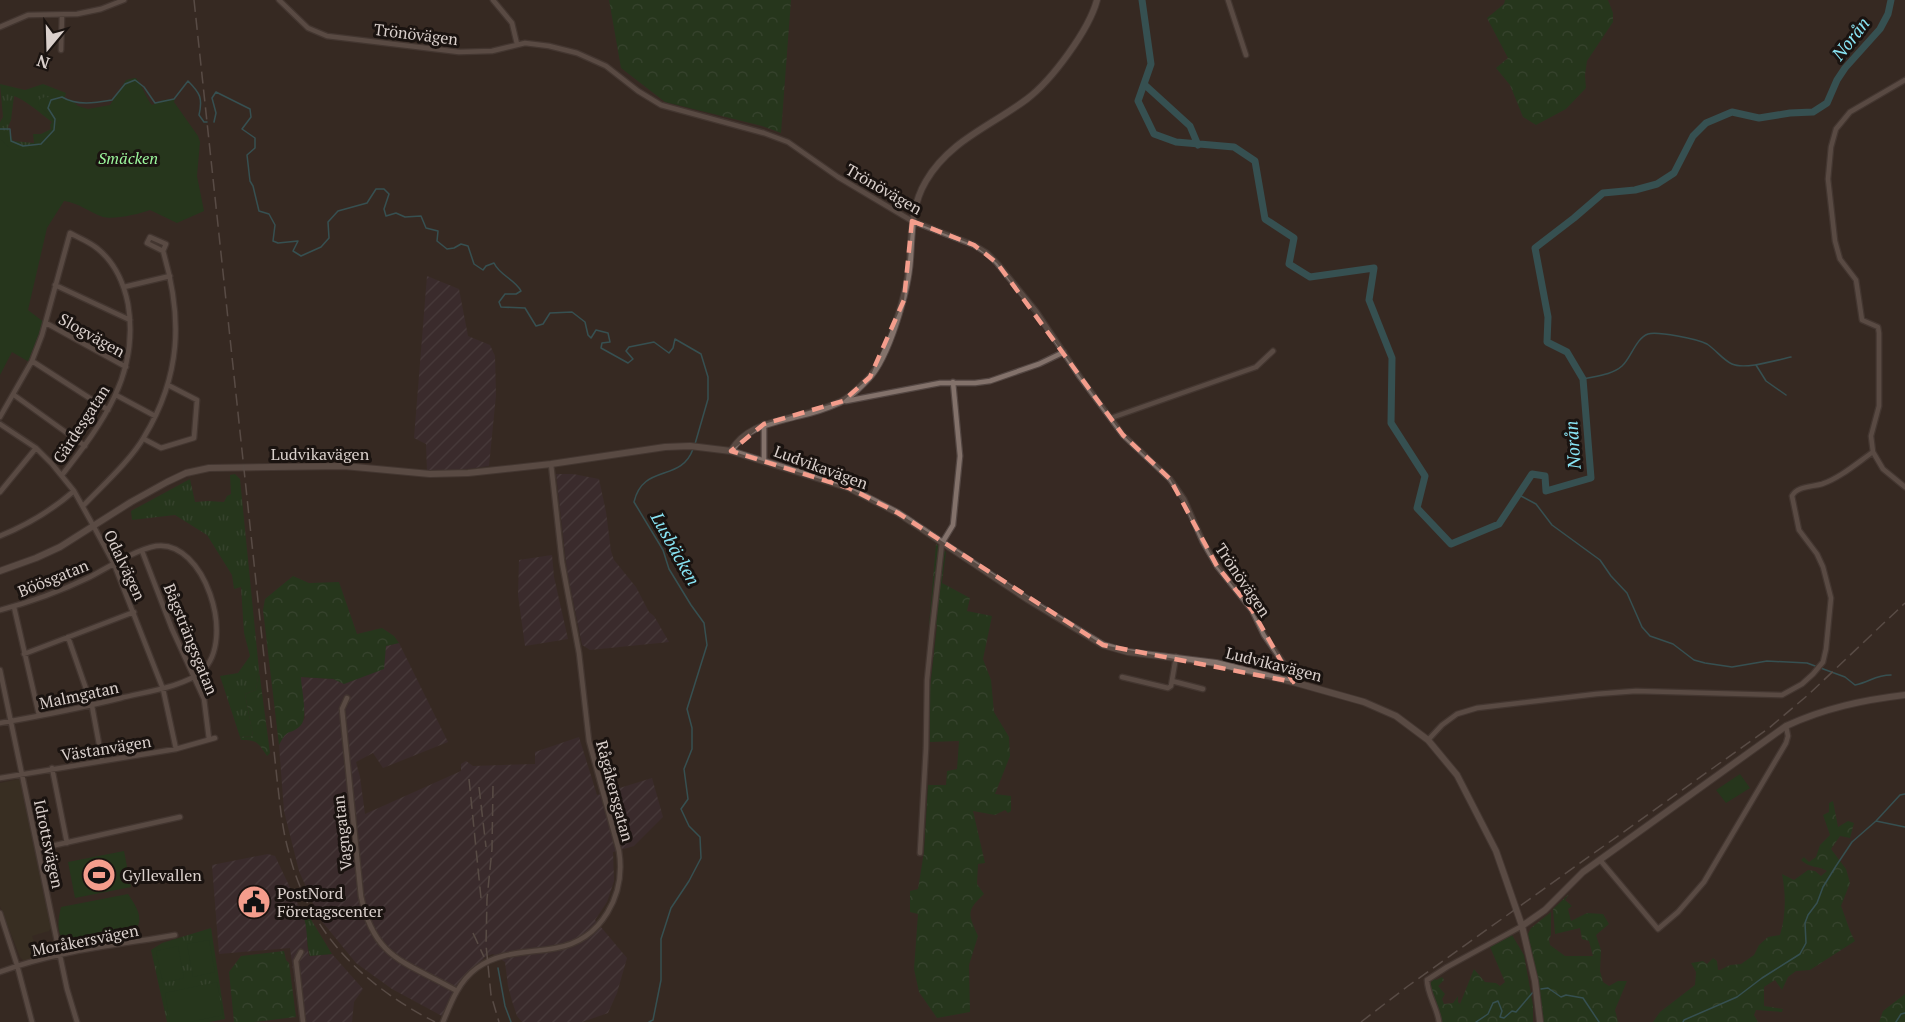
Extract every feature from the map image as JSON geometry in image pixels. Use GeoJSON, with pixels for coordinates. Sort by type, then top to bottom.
{"type":"FeatureCollection","features":[{"type":"Feature","properties":{"kind":"street"},"geometry":{"type":"LineString","coordinates":[[0,27],[28,15],[85,13],[124,0]]}},
{"type":"Feature","properties":{"kind":"street","name":"Trönövägen"},"geometry":{"type":"LineString","coordinates":[[279,0],[308,28],[327,36],[467,52],[492,51],[517,44],[539,44],[577,53],[606,66],[638,91],[661,105],[781,138],[838,177],[912,221],[974,245],[987,253],[998,263],[1036,311],[1123,435],[1156,465],[1177,489],[1217,566],[1252,610],[1264,635],[1289,671],[1293,682]]}},
{"type":"Feature","properties":{"kind":"street"},"geometry":{"type":"LineString","coordinates":[[493,0],[512,23],[517,44]]}},
{"type":"Feature","properties":{"kind":"street"},"geometry":{"type":"LineString","coordinates":[[843,401],[870,377],[885,351],[904,300],[910,263],[912,221],[920,191],[936,166],[960,142],[1028,98],[1044,83],[1086,26],[1097,0]]}},
{"type":"Feature","properties":{"kind":"street"},"geometry":{"type":"LineString","coordinates":[[1228,0],[1245,55]]}},
{"type":"Feature","properties":{"kind":"street"},"geometry":{"type":"LineString","coordinates":[[61,50],[62,15]]}},
{"type":"Feature","properties":{"kind":"street"},"geometry":{"type":"LineString","coordinates":[[1905,80],[1850,112],[1836,129],[1831,147],[1828,179],[1835,241],[1840,259],[1856,280],[1862,320],[1878,327],[1879,333],[1879,406],[1871,436],[1873,453],[1883,469],[1905,487]]}},
{"type":"Feature","properties":{"kind":"street","name":"Gärdesgatan"},"geometry":{"type":"LineString","coordinates":[[55,285],[70,233],[98,249],[115,268],[124,287],[130,320],[126,367],[116,395],[85,446],[62,475]]}},
{"type":"Feature","properties":{"kind":"street"},"geometry":{"type":"LineString","coordinates":[[83,506],[144,439],[168,385],[175,356],[176,314],[170,276],[163,251]]}},
{"type":"Feature","properties":{"kind":"street"},"geometry":{"type":"LineString","coordinates":[[124,287],[170,276]]}},
{"type":"Feature","properties":{"kind":"street"},"geometry":{"type":"LineString","coordinates":[[0,417],[32,361],[46,323],[55,285],[130,320]]}},
{"type":"Feature","properties":{"kind":"street","name":"Slogvägen"},"geometry":{"type":"LineString","coordinates":[[46,323],[126,367]]}},
{"type":"Feature","properties":{"kind":"street"},"geometry":{"type":"LineString","coordinates":[[1110,418],[1256,367],[1273,351]]}},
{"type":"Feature","properties":{"kind":"street"},"geometry":{"type":"LineString","coordinates":[[731,451],[746,434],[764,424],[843,401],[953,382],[990,381],[1039,364],[1064,352]]}},
{"type":"Feature","properties":{"kind":"street"},"geometry":{"type":"LineString","coordinates":[[32,361],[108,410]]}},
{"type":"Feature","properties":{"kind":"street"},"geometry":{"type":"LineString","coordinates":[[920,853],[927,680],[942,543],[953,525],[960,456],[953,382]]}},
{"type":"Feature","properties":{"kind":"street"},"geometry":{"type":"LineString","coordinates":[[144,439],[161,448],[194,438],[197,400],[168,385]]}},
{"type":"Feature","properties":{"kind":"street"},"geometry":{"type":"LineString","coordinates":[[14,394],[85,446]]}},
{"type":"Feature","properties":{"kind":"street"},"geometry":{"type":"LineString","coordinates":[[116,395],[155,417]]}},
{"type":"Feature","properties":{"kind":"street","name":"Odalvägen"},"geometry":{"type":"LineString","coordinates":[[0,424],[36,448],[62,475],[83,506],[114,564],[134,612],[163,689],[176,749]]}},
{"type":"Feature","properties":{"kind":"street"},"geometry":{"type":"LineString","coordinates":[[764,424],[764,461]]}},
{"type":"Feature","properties":{"kind":"street","name":"Ludvikavägen"},"geometry":{"type":"LineString","coordinates":[[0,571],[44,555],[167,482],[186,473],[209,468],[344,466],[430,474],[468,473],[551,464],[640,450],[694,447],[731,451],[849,488],[898,513],[1099,643],[1128,652],[1216,663],[1293,682],[1364,702],[1396,717],[1428,740],[1457,775],[1496,852],[1522,926],[1535,981],[1540,1022]]}},
{"type":"Feature","properties":{"kind":"street"},"geometry":{"type":"LineString","coordinates":[[0,492],[36,448]]}},
{"type":"Feature","properties":{"kind":"street"},"geometry":{"type":"LineString","coordinates":[[1428,740],[1456,714],[1477,708],[1636,691],[1782,695],[1802,684],[1823,662],[1830,598],[1823,567],[1817,554],[1799,530],[1792,496],[1798,489],[1829,482],[1873,453]]}},
{"type":"Feature","properties":{"kind":"street","name":"Rågåkersgatan"},"geometry":{"type":"LineString","coordinates":[[443,1022],[457,991],[477,967],[503,956],[558,948],[588,934],[609,911],[615,901],[620,883],[619,851],[589,741],[579,653],[562,562],[551,464]]}},
{"type":"Feature","properties":{"kind":"street"},"geometry":{"type":"LineString","coordinates":[[0,536],[21,528],[74,491]]}},
{"type":"Feature","properties":{"kind":"street","name":"Böösgatan"},"geometry":{"type":"LineString","coordinates":[[0,610],[62,589],[156,546],[177,550],[187,556],[196,568],[212,599],[218,630],[212,660],[193,677]]}},
{"type":"Feature","properties":{"kind":"street","name":"Bågsträngsgatan"},"geometry":{"type":"LineString","coordinates":[[142,551],[172,629],[206,707],[212,738]]}},
{"type":"Feature","properties":{"kind":"street"},"geometry":{"type":"LineString","coordinates":[[14,607],[39,716]]}},
{"type":"Feature","properties":{"kind":"street"},"geometry":{"type":"LineString","coordinates":[[24,654],[134,612]]}},
{"type":"Feature","properties":{"kind":"street"},"geometry":{"type":"LineString","coordinates":[[68,638],[92,706],[102,760]]}},
{"type":"Feature","properties":{"kind":"street"},"geometry":{"type":"LineString","coordinates":[[1122,677],[1170,688],[1176,657]]}},
{"type":"Feature","properties":{"kind":"street","name":"Idrottsvägen"},"geometry":{"type":"LineString","coordinates":[[0,670],[59,955],[77,1022]]}},
{"type":"Feature","properties":{"kind":"street","name":"Malmgatan"},"geometry":{"type":"LineString","coordinates":[[0,723],[92,706],[163,689],[193,677]]}},
{"type":"Feature","properties":{"kind":"street"},"geometry":{"type":"LineString","coordinates":[[1172,681],[1203,689]]}},
{"type":"Feature","properties":{"kind":"street"},"geometry":{"type":"LineString","coordinates":[[1439,1022],[1427,989],[1427,980],[1522,926],[1545,910],[1583,872],[1786,726],[1841,705],[1905,695]]}},
{"type":"Feature","properties":{"kind":"street","name":"Vagngatan"},"geometry":{"type":"LineString","coordinates":[[347,698],[342,709],[364,914],[375,938],[394,957],[457,991]]}},
{"type":"Feature","properties":{"kind":"street"},"geometry":{"type":"LineString","coordinates":[[1600,860],[1658,930],[1678,912],[1704,882],[1786,742],[1788,736],[1786,726]]}},
{"type":"Feature","properties":{"kind":"street","name":"Västanvägen"},"geometry":{"type":"LineString","coordinates":[[0,778],[176,749],[212,738]]}},
{"type":"Feature","properties":{"kind":"street"},"geometry":{"type":"LineString","coordinates":[[52,768],[67,843]]}},
{"type":"Feature","properties":{"kind":"street"},"geometry":{"type":"LineString","coordinates":[[38,849],[180,816]]}},
{"type":"Feature","properties":{"kind":"street"},"geometry":{"type":"LineString","coordinates":[[0,913],[32,1022]]}},
{"type":"Feature","properties":{"kind":"street","name":"Moråkersvägen"},"geometry":{"type":"LineString","coordinates":[[0,972],[17,965],[59,955],[175,935]]}},
{"type":"Feature","properties":{"kind":"street"},"geometry":{"type":"LineString","coordinates":[[301,952],[296,961],[303,1022]]}},
{"type":"Feature","properties":{"kind":"highlighted area"},"geometry":{"type":"Polygon","coordinates":[[[912,221],[974,245],[997,263],[1123,435],[1170,479],[1217,566],[1252,610],[1293,682],[1103,645],[898,513],[849,488],[731,451],[764,424],[843,401],[870,377],[904,300],[912,221]]]}},
{"type":"Feature","properties":{"kind":"shaded area"},"geometry":{"type":"Polygon","coordinates":[[[427,276],[459,289],[468,336],[490,345],[495,356],[496,395],[489,466],[455,471],[427,471],[426,444],[414,438],[427,276]]]}},
{"type":"Feature","properties":{"kind":"shaded area"},"geometry":{"type":"Polygon","coordinates":[[[556,474],[573,474],[599,479],[614,560],[636,587],[669,642],[590,650],[582,645],[567,571],[556,474]]]}},
{"type":"Feature","properties":{"kind":"shaded area"},"geometry":{"type":"Polygon","coordinates":[[[552,555],[554,577],[568,639],[525,646],[518,595],[519,560],[552,555]]]}},
{"type":"Feature","properties":{"kind":"shaded area"},"geometry":{"type":"Polygon","coordinates":[[[399,643],[448,742],[383,768],[373,753],[356,762],[365,814],[461,771],[461,764],[466,761],[473,766],[535,764],[535,752],[579,737],[597,795],[652,778],[663,817],[634,846],[613,852],[614,881],[607,902],[595,920],[627,958],[617,993],[608,1013],[582,1022],[522,1022],[517,1016],[512,1001],[505,962],[493,954],[487,956],[465,975],[452,994],[442,1016],[392,989],[356,963],[320,919],[299,871],[284,811],[279,745],[285,733],[300,726],[305,718],[300,677],[333,679],[386,646],[399,643]]]}},
{"type":"Feature","properties":{"kind":"shaded area"},"geometry":{"type":"Polygon","coordinates":[[[19,779],[52,927],[49,931],[32,936],[39,957],[24,961],[20,957],[0,906],[0,783],[19,779]]]}},
{"type":"Feature","properties":{"kind":"shaded area"},"geometry":{"type":"Polygon","coordinates":[[[268,854],[275,856],[304,917],[308,932],[309,956],[332,954],[363,989],[354,1002],[352,1022],[300,1022],[290,948],[219,954],[212,865],[268,854]]]}},
{"type":"Feature","properties":{"kind":"green space"},"geometry":{"type":"Polygon","coordinates":[[[609,0],[791,0],[781,133],[762,126],[665,102],[621,68],[609,0]]]}},
{"type":"Feature","properties":{"kind":"green space"},"geometry":{"type":"Polygon","coordinates":[[[1505,0],[1608,0],[1613,13],[1613,22],[1587,61],[1586,88],[1566,109],[1536,125],[1523,117],[1510,85],[1496,68],[1508,58],[1487,18],[1504,4],[1505,0]]]}},
{"type":"Feature","properties":{"kind":"green space","name":"Smäcken"},"geometry":{"type":"Polygon","coordinates":[[[136,78],[152,105],[163,100],[175,99],[174,102],[198,136],[200,142],[197,176],[204,211],[177,223],[150,210],[133,215],[107,218],[64,201],[47,228],[28,310],[45,323],[29,362],[12,352],[0,375],[0,139],[11,149],[19,150],[40,145],[50,137],[56,123],[38,104],[40,99],[45,97],[72,100],[78,106],[88,109],[110,105],[126,80],[136,78]]]}},
{"type":"Feature","properties":{"kind":"green space"},"geometry":{"type":"Polygon","coordinates":[[[0,84],[25,90],[43,84],[66,93],[64,100],[58,97],[55,101],[59,111],[121,111],[0,169],[0,122],[3,117],[0,84]],[[14,96],[8,127],[13,141],[34,143],[33,134],[41,134],[51,129],[52,122],[14,96]]]}},
{"type":"Feature","properties":{"kind":"green space"},"geometry":{"type":"Polygon","coordinates":[[[235,474],[240,479],[259,670],[256,690],[245,694],[253,736],[240,737],[220,676],[238,673],[250,656],[244,633],[241,587],[234,589],[232,575],[207,535],[175,515],[132,520],[131,511],[190,479],[195,502],[224,502],[231,494],[230,475],[235,474]]]}},
{"type":"Feature","properties":{"kind":"green space"},"geometry":{"type":"Polygon","coordinates":[[[936,544],[946,552],[942,583],[970,598],[967,611],[992,616],[983,659],[991,680],[994,712],[1009,737],[1010,756],[995,794],[1011,796],[1011,811],[1008,813],[1005,810],[995,815],[973,811],[985,863],[978,864],[977,884],[984,894],[970,913],[978,936],[969,965],[970,1012],[937,1018],[919,992],[914,969],[918,914],[910,912],[910,891],[918,889],[924,852],[928,785],[946,785],[947,771],[957,769],[959,741],[930,742],[930,688],[937,625],[929,625],[936,544]]]}},
{"type":"Feature","properties":{"kind":"green space"},"geometry":{"type":"Polygon","coordinates":[[[293,576],[309,583],[339,582],[357,634],[382,628],[394,636],[399,643],[386,646],[384,669],[344,684],[333,679],[301,677],[303,722],[287,734],[279,745],[263,610],[265,599],[293,576]]]}},
{"type":"Feature","properties":{"kind":"green space"},"geometry":{"type":"Polygon","coordinates":[[[259,670],[270,753],[267,756],[257,743],[241,740],[240,737],[253,736],[245,694],[256,690],[259,670]]]}},
{"type":"Feature","properties":{"kind":"green space"},"geometry":{"type":"Polygon","coordinates":[[[1740,774],[1750,788],[1726,803],[1716,790],[1740,774]]]}},
{"type":"Feature","properties":{"kind":"green space"},"geometry":{"type":"Polygon","coordinates":[[[1833,801],[1838,827],[1848,821],[1854,823],[1850,838],[1840,836],[1831,849],[1846,869],[1850,883],[1841,906],[1855,941],[1810,970],[1796,971],[1788,977],[1782,990],[1775,980],[1764,987],[1764,1006],[1783,1009],[1782,1012],[1756,1010],[1754,1015],[1758,1022],[1653,1022],[1660,1012],[1695,985],[1696,972],[1691,963],[1703,961],[1707,964],[1713,958],[1717,961],[1718,970],[1730,965],[1741,964],[1754,955],[1759,945],[1768,937],[1780,935],[1785,905],[1782,874],[1794,880],[1808,870],[1815,871],[1821,876],[1827,871],[1808,865],[1801,860],[1804,857],[1809,862],[1816,857],[1820,845],[1830,835],[1823,815],[1829,812],[1829,803],[1833,801]]]}},
{"type":"Feature","properties":{"kind":"green space","name":"Gyllevallen"},"geometry":{"type":"Polygon","coordinates":[[[124,851],[131,887],[75,898],[68,862],[124,851]]]}},
{"type":"Feature","properties":{"kind":"green space"},"geometry":{"type":"Polygon","coordinates":[[[128,894],[139,915],[138,926],[129,936],[77,945],[70,944],[61,937],[59,920],[61,907],[128,894]]]}},
{"type":"Feature","properties":{"kind":"green space"},"geometry":{"type":"Polygon","coordinates":[[[1569,894],[1565,900],[1572,906],[1568,909],[1571,921],[1587,913],[1603,914],[1609,924],[1596,935],[1601,950],[1600,971],[1603,982],[1609,986],[1618,981],[1627,981],[1615,1010],[1618,1022],[1543,1022],[1528,934],[1531,928],[1551,912],[1550,945],[1565,956],[1593,956],[1589,941],[1582,939],[1580,928],[1555,934],[1553,909],[1569,894]]]}},
{"type":"Feature","properties":{"kind":"green space"},"geometry":{"type":"Polygon","coordinates":[[[304,918],[310,918],[332,954],[310,956],[304,918]]]}},
{"type":"Feature","properties":{"kind":"green space"},"geometry":{"type":"Polygon","coordinates":[[[211,928],[225,1019],[209,1022],[167,1022],[151,950],[162,943],[211,928]]]}},
{"type":"Feature","properties":{"kind":"green space"},"geometry":{"type":"Polygon","coordinates":[[[1512,935],[1524,955],[1533,1005],[1533,1022],[1442,1022],[1434,996],[1428,986],[1434,978],[1436,980],[1442,977],[1444,980],[1438,986],[1445,994],[1442,999],[1444,1004],[1453,1003],[1458,996],[1460,1004],[1474,969],[1485,982],[1496,983],[1500,986],[1505,982],[1490,947],[1512,935]]]}},
{"type":"Feature","properties":{"kind":"green space"},"geometry":{"type":"Polygon","coordinates":[[[209,940],[215,972],[193,977],[187,944],[209,940]]]}},
{"type":"Feature","properties":{"kind":"green space"},"geometry":{"type":"Polygon","coordinates":[[[178,946],[184,978],[163,983],[156,951],[178,946]]]}},
{"type":"Feature","properties":{"kind":"green space"},"geometry":{"type":"Polygon","coordinates":[[[284,951],[289,963],[296,1017],[234,1022],[229,972],[241,956],[284,951]]]}},
{"type":"Feature","properties":{"kind":"green space"},"geometry":{"type":"Polygon","coordinates":[[[217,982],[223,1015],[190,1022],[170,1022],[165,993],[217,982]]]}},
{"type":"Feature","properties":{"kind":"green space"},"geometry":{"type":"Polygon","coordinates":[[[1905,994],[1905,1022],[1879,1022],[1883,1011],[1905,994]]]}},
{"type":"Feature","properties":{"kind":"waterway","name":"Norån"},"geometry":{"type":"LineString","coordinates":[[1142,0],[1151,64],[1138,101],[1154,134],[1176,142],[1234,147],[1255,161],[1265,219],[1294,238],[1289,264],[1310,277],[1374,268],[1369,300],[1392,358],[1391,423],[1425,476],[1417,508],[1451,544],[1499,524],[1532,474],[1545,476],[1546,491],[1591,478],[1583,379],[1567,352],[1547,342],[1548,317],[1535,248],[1603,193],[1635,190],[1657,184],[1674,173],[1693,136],[1706,123],[1732,112],[1759,118],[1813,112],[1827,103],[1845,68],[1880,29],[1888,14],[1891,0]]}},
{"type":"Feature","properties":{"kind":"waterway","name":"Lusbäcken"},"geometry":{"type":"LineString","coordinates":[[0,129],[10,129],[11,141],[23,146],[41,144],[54,130],[55,119],[48,108],[51,100],[62,97],[80,103],[112,100],[125,84],[135,80],[144,87],[155,103],[174,99],[188,81],[200,96],[199,115],[204,122],[207,122]]}},
{"type":"Feature","properties":{"kind":"waterway","name":"Norån"},"geometry":{"type":"LineString","coordinates":[[1145,85],[1190,126],[1198,145]]}},
{"type":"Feature","properties":{"kind":"waterway","name":"Lusbäcken"},"geometry":{"type":"LineString","coordinates":[[214,122],[216,113],[212,98],[216,92],[250,109],[251,117],[242,129],[255,138],[255,148],[247,155],[250,181],[259,211],[269,214],[275,225],[273,241],[278,243],[298,241],[293,251],[301,256],[321,247],[329,238],[328,222],[338,211],[367,203],[376,189],[384,189],[389,194],[384,209],[386,216],[396,213],[405,217],[421,216],[426,228],[438,231],[437,241],[447,249],[461,244],[468,246],[474,264],[483,270],[494,263],[521,291],[516,294],[505,294],[499,302],[501,307],[525,308],[536,326],[543,324],[550,313],[572,312],[585,322],[591,338],[596,330],[608,333],[610,342],[602,343],[601,348],[628,363],[633,359],[626,351],[629,347],[654,342],[669,353],[675,339],[701,354],[708,377],[708,399],[695,444]]}},
{"type":"Feature","properties":{"kind":"waterway"},"geometry":{"type":"LineString","coordinates":[[1583,379],[1604,375],[1618,369],[1640,340],[1653,333],[1702,342],[1738,366],[1761,364],[1791,357]]}},
{"type":"Feature","properties":{"kind":"waterway"},"geometry":{"type":"LineString","coordinates":[[1756,365],[1766,381],[1786,395]]}},
{"type":"Feature","properties":{"kind":"waterway","name":"Lusbäcken"},"geometry":{"type":"LineString","coordinates":[[649,1022],[653,1020],[661,980],[661,939],[671,908],[701,858],[700,837],[689,826],[681,809],[688,799],[684,769],[692,749],[692,728],[687,709],[707,645],[704,623],[669,569],[663,550],[634,502],[645,482],[680,466],[693,449]]}},
{"type":"Feature","properties":{"kind":"waterway"},"geometry":{"type":"LineString","coordinates":[[1519,495],[1536,504],[1552,525],[1600,560],[1627,593],[1642,627],[1650,636],[1673,644],[1694,660],[1732,667],[1767,661],[1807,663],[1845,677],[1855,685],[1891,675]]}},
{"type":"Feature","properties":{"kind":"waterway"},"geometry":{"type":"LineString","coordinates":[[1683,1022],[1737,997],[1800,954],[1806,943],[1805,923],[1808,915],[1817,903],[1823,887],[1836,866],[1852,842],[1900,795],[1905,794]]}},
{"type":"Feature","properties":{"kind":"waterway"},"geometry":{"type":"LineString","coordinates":[[1876,821],[1905,827]]}},
{"type":"Feature","properties":{"kind":"waterway"},"geometry":{"type":"LineString","coordinates":[[498,968],[505,1006],[511,1022]]}},
{"type":"Feature","properties":{"kind":"waterway","name":"Lusbäcken"},"geometry":{"type":"LineString","coordinates":[[1541,989],[1548,988],[1561,997],[1566,995],[1583,998],[1599,1022]]}},
{"type":"Feature","properties":{"kind":"waterway","name":"Lusbäcken"},"geometry":{"type":"LineString","coordinates":[[1476,1022],[1488,1014],[1493,1003],[1498,1001],[1502,1011],[1500,1017],[1504,1018],[1512,1011],[1516,1012],[1534,991]]}},
{"type":"Feature","properties":{"kind":"waterway","name":"Lusbäcken"},"geometry":{"type":"LineString","coordinates":[[1896,1022],[1901,1014],[1905,1013]]}},
{"type":"Feature","properties":{"kind":"railway"},"geometry":{"type":"LineString","coordinates":[[194,0],[277,779],[287,844],[298,882],[310,908],[342,954],[385,991],[435,1022]]}},
{"type":"Feature","properties":{"kind":"railway"},"geometry":{"type":"LineString","coordinates":[[1361,1022],[1769,728],[1808,695],[1905,603]]}},
{"type":"Feature","properties":{"kind":"railway"},"geometry":{"type":"LineString","coordinates":[[469,779],[481,898]]}},
{"type":"Feature","properties":{"kind":"railway"},"geometry":{"type":"LineString","coordinates":[[493,786],[486,945],[491,995],[499,1022]]}},
{"type":"Feature","properties":{"kind":"railway"},"geometry":{"type":"LineString","coordinates":[[479,787],[486,847]]}},
{"type":"Feature","properties":{"kind":"railway"},"geometry":{"type":"LineString","coordinates":[[473,933],[484,957]]}},
{"type":"Feature","properties":{"kind":"place","name":"Gyllevallen"},"geometry":{"type":"Point","coordinates":[99,875]}},
{"type":"Feature","properties":{"kind":"place","name":"PostNord Företagscenter"},"geometry":{"type":"Point","coordinates":[254,902]}}]}
